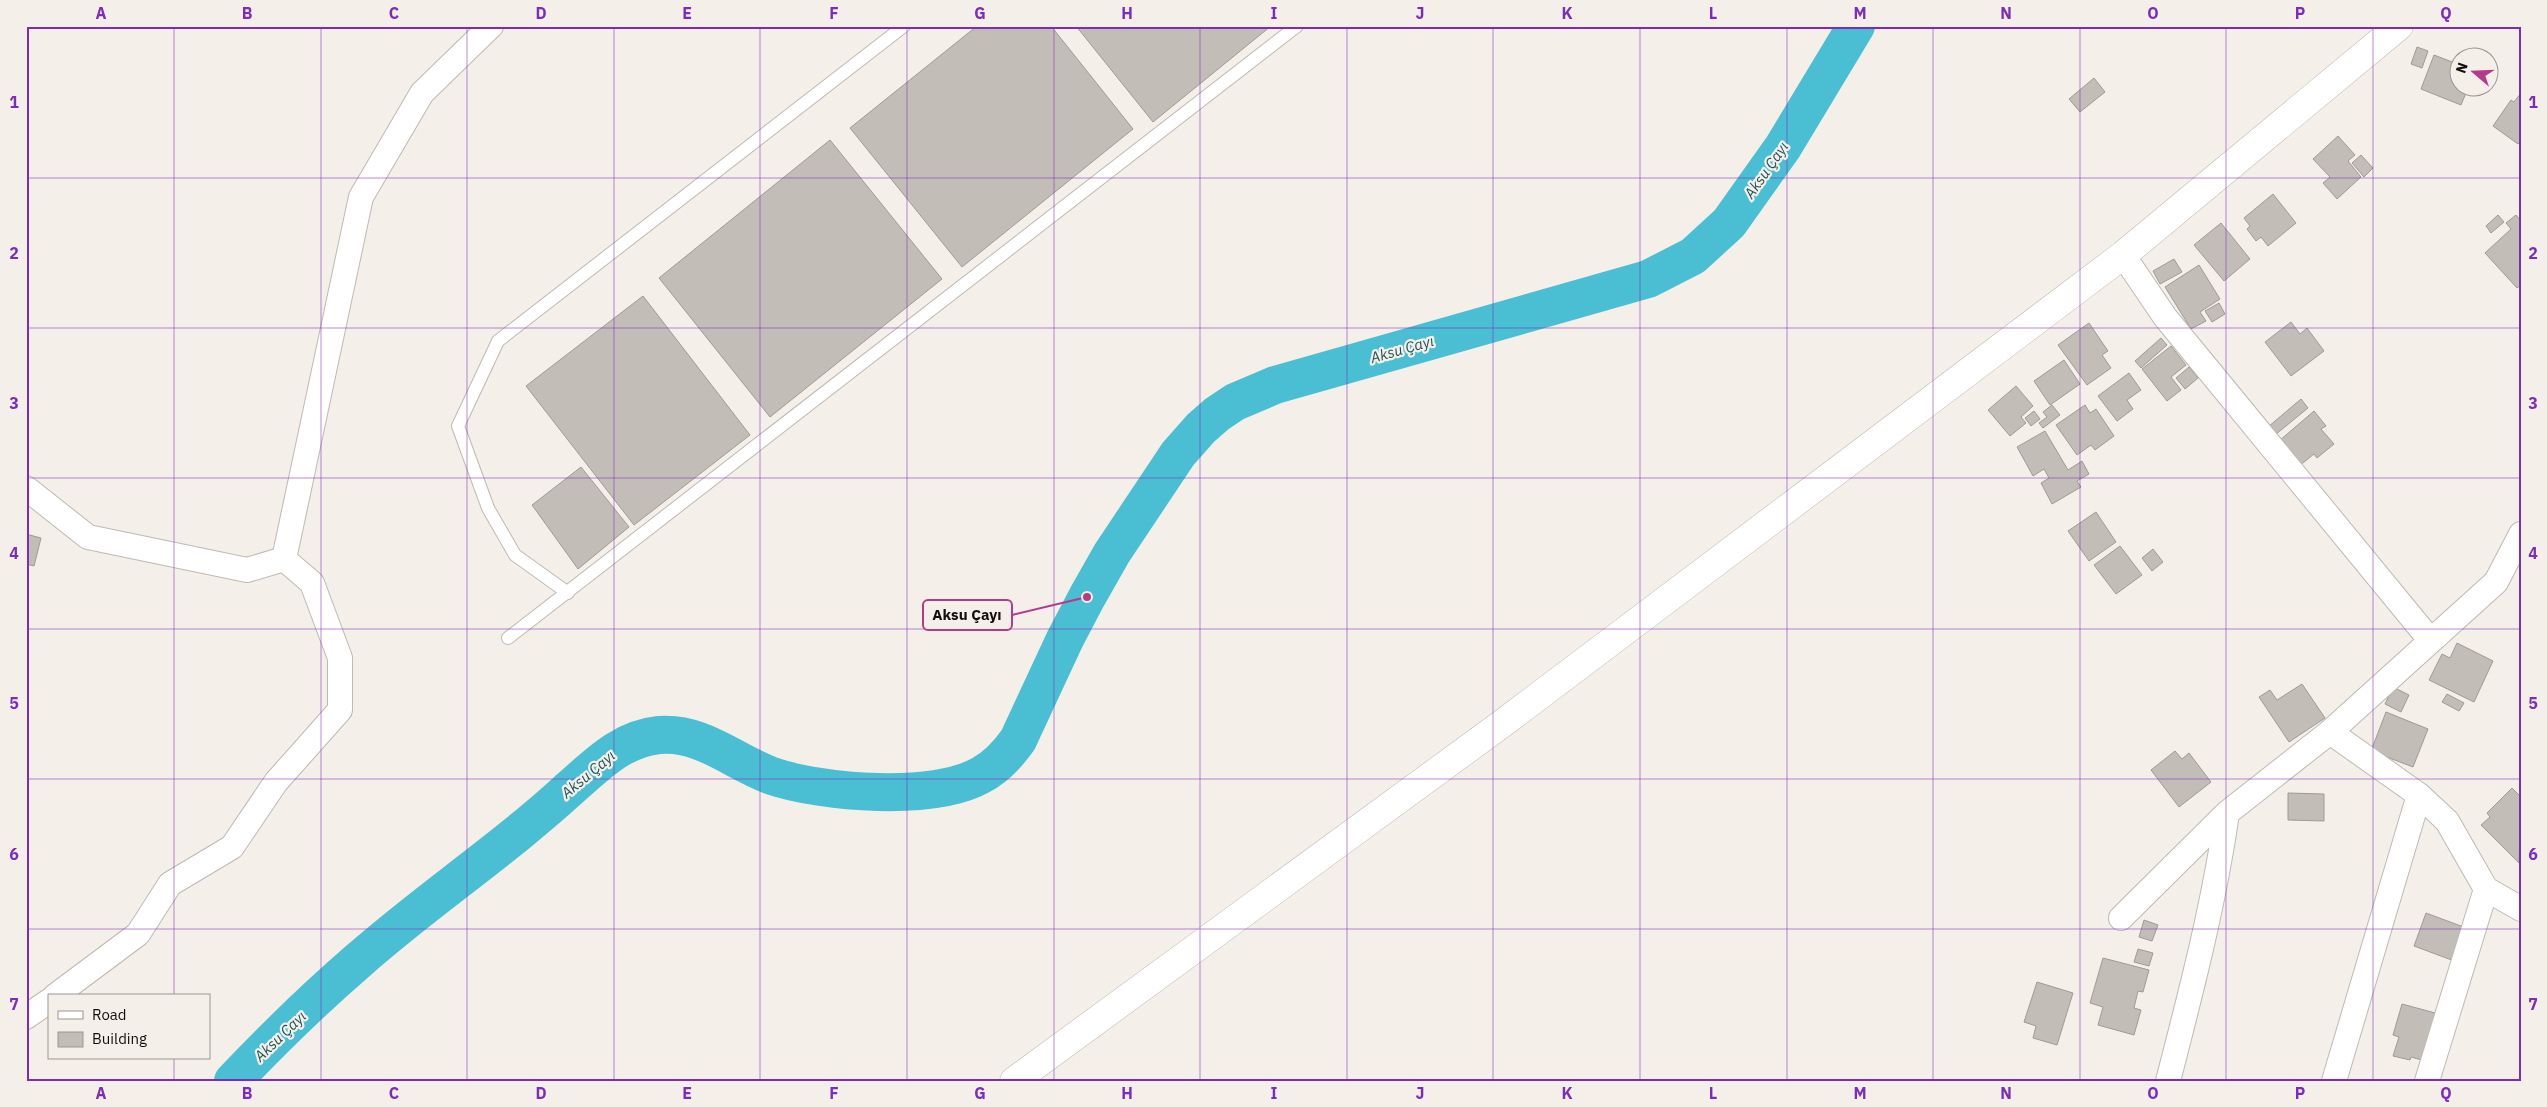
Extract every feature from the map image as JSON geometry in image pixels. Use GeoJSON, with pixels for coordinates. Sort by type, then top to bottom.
{"type":"FeatureCollection","features":[{"type":"Feature","properties":{"kind":"street"},"geometry":{"type":"LineString","coordinates":[[284,559],[361,197],[422,93],[491,26]]}},
{"type":"Feature","properties":{"kind":"street"},"geometry":{"type":"LineString","coordinates":[[1014,1081],[1502,724],[2123,254],[2399,26]]}},
{"type":"Feature","properties":{"kind":"street"},"geometry":{"type":"LineString","coordinates":[[2123,254],[2165,317],[2431,642]]}},
{"type":"Feature","properties":{"kind":"street"},"geometry":{"type":"LineString","coordinates":[[26,488],[88,537],[247,570],[284,559]]}},
{"type":"Feature","properties":{"kind":"street"},"geometry":{"type":"LineString","coordinates":[[2121,918],[2226,812],[2330,732],[2496,582],[2521,534]]}},
{"type":"Feature","properties":{"kind":"street"},"geometry":{"type":"LineString","coordinates":[[58,994],[138,934],[170,884],[232,847],[276,782],[340,710],[340,658],[312,583],[284,559]]}},
{"type":"Feature","properties":{"kind":"street"},"geometry":{"type":"LineString","coordinates":[[2330,732],[2419,795],[2448,821],[2486,889],[2521,909]]}},
{"type":"Feature","properties":{"kind":"street"},"geometry":{"type":"LineString","coordinates":[[2334,1081],[2419,795]]}},
{"type":"Feature","properties":{"kind":"street"},"geometry":{"type":"LineString","coordinates":[[2168,1081],[2203,946],[2218,875],[2226,812]]}},
{"type":"Feature","properties":{"kind":"street"},"geometry":{"type":"LineString","coordinates":[[2427,1081],[2486,889]]}},
{"type":"Feature","properties":{"kind":"street"},"geometry":{"type":"LineString","coordinates":[[26,1017],[48,1001]]}},
{"type":"Feature","properties":{"kind":"lane"},"geometry":{"type":"LineString","coordinates":[[568,593],[515,555],[488,508],[458,426],[498,341],[904,26]]}},
{"type":"Feature","properties":{"kind":"lane"},"geometry":{"type":"LineString","coordinates":[[508,638],[1297,26]]}},
{"type":"Feature","properties":{"kind":"building"},"geometry":{"type":"Polygon","coordinates":[[[977,26],[1051,26],[1133,129],[962,267],[850,128],[977,26]]]}},
{"type":"Feature","properties":{"kind":"building"},"geometry":{"type":"Polygon","coordinates":[[[1076,26],[1271,26],[1153,122],[1076,26]]]}},
{"type":"Feature","properties":{"kind":"building"},"geometry":{"type":"Polygon","coordinates":[[[2417,47],[2428,51],[2422,68],[2411,64],[2417,47]]]}},
{"type":"Feature","properties":{"kind":"building"},"geometry":{"type":"Polygon","coordinates":[[[2434,55],[2450,61],[2450,98],[2464,98],[2461,105],[2421,89],[2434,55]]]}},
{"type":"Feature","properties":{"kind":"building"},"geometry":{"type":"Polygon","coordinates":[[[2094,78],[2105,92],[2080,112],[2069,99],[2094,78]]]}},
{"type":"Feature","properties":{"kind":"building"},"geometry":{"type":"Polygon","coordinates":[[[2521,93],[2521,140],[2518,144],[2493,126],[2511,100],[2514,102],[2521,93]]]}},
{"type":"Feature","properties":{"kind":"building"},"geometry":{"type":"Polygon","coordinates":[[[2338,136],[2355,155],[2348,161],[2361,177],[2337,199],[2323,183],[2330,177],[2313,159],[2338,136]]]}},
{"type":"Feature","properties":{"kind":"building"},"geometry":{"type":"Polygon","coordinates":[[[830,140],[942,279],[770,417],[659,278],[830,140]]]}},
{"type":"Feature","properties":{"kind":"building"},"geometry":{"type":"Polygon","coordinates":[[[2361,155],[2373,168],[2364,177],[2352,163],[2361,155]]]}},
{"type":"Feature","properties":{"kind":"building"},"geometry":{"type":"Polygon","coordinates":[[[2273,194],[2296,223],[2268,246],[2261,237],[2256,241],[2247,229],[2250,226],[2244,218],[2273,194]]]}},
{"type":"Feature","properties":{"kind":"building"},"geometry":{"type":"Polygon","coordinates":[[[2498,215],[2504,222],[2491,233],[2486,226],[2498,215]]]}},
{"type":"Feature","properties":{"kind":"building"},"geometry":{"type":"Polygon","coordinates":[[[2516,215],[2521,221],[2521,285],[2517,288],[2485,253],[2511,229],[2506,223],[2516,215]]]}},
{"type":"Feature","properties":{"kind":"building"},"geometry":{"type":"Polygon","coordinates":[[[2221,223],[2250,259],[2224,281],[2194,245],[2221,223]]]}},
{"type":"Feature","properties":{"kind":"building"},"geometry":{"type":"Polygon","coordinates":[[[2174,259],[2182,272],[2160,284],[2153,271],[2174,259]]]}},
{"type":"Feature","properties":{"kind":"building"},"geometry":{"type":"Polygon","coordinates":[[[2199,265],[2220,299],[2200,312],[2206,321],[2191,329],[2165,287],[2199,265]]]}},
{"type":"Feature","properties":{"kind":"building"},"geometry":{"type":"Polygon","coordinates":[[[643,296],[750,435],[634,525],[526,386],[643,296]]]}},
{"type":"Feature","properties":{"kind":"building"},"geometry":{"type":"Polygon","coordinates":[[[2219,303],[2225,314],[2212,322],[2205,311],[2219,303]]]}},
{"type":"Feature","properties":{"kind":"building"},"geometry":{"type":"Polygon","coordinates":[[[2291,322],[2300,334],[2307,328],[2324,351],[2291,376],[2265,342],[2291,322]]]}},
{"type":"Feature","properties":{"kind":"building"},"geometry":{"type":"Polygon","coordinates":[[[2089,323],[2108,351],[2102,355],[2111,368],[2087,385],[2058,345],[2089,323]]]}},
{"type":"Feature","properties":{"kind":"building"},"geometry":{"type":"Polygon","coordinates":[[[2161,338],[2167,345],[2141,368],[2135,361],[2161,338]]]}},
{"type":"Feature","properties":{"kind":"building"},"geometry":{"type":"Polygon","coordinates":[[[2171,346],[2186,365],[2171,377],[2181,390],[2167,401],[2142,369],[2171,346]]]}},
{"type":"Feature","properties":{"kind":"building"},"geometry":{"type":"Polygon","coordinates":[[[2064,360],[2080,384],[2050,405],[2034,381],[2064,360]]]}},
{"type":"Feature","properties":{"kind":"building"},"geometry":{"type":"Polygon","coordinates":[[[2189,367],[2198,378],[2185,389],[2176,378],[2189,367]]]}},
{"type":"Feature","properties":{"kind":"building"},"geometry":{"type":"Polygon","coordinates":[[[2129,373],[2141,390],[2127,400],[2133,409],[2117,421],[2098,396],[2129,373]]]}},
{"type":"Feature","properties":{"kind":"building"},"geometry":{"type":"Polygon","coordinates":[[[2016,386],[2033,406],[2021,417],[2026,423],[2010,436],[1988,410],[2016,386]]]}},
{"type":"Feature","properties":{"kind":"building"},"geometry":{"type":"Polygon","coordinates":[[[2301,399],[2308,408],[2275,435],[2268,427],[2301,399]]]}},
{"type":"Feature","properties":{"kind":"building"},"geometry":{"type":"Polygon","coordinates":[[[2052,405],[2060,415],[2043,428],[2039,423],[2047,417],[2043,412],[2052,405]]]}},
{"type":"Feature","properties":{"kind":"building"},"geometry":{"type":"Polygon","coordinates":[[[2085,405],[2090,413],[2096,409],[2114,436],[2095,450],[2091,445],[2077,455],[2056,425],[2085,405]]]}},
{"type":"Feature","properties":{"kind":"building"},"geometry":{"type":"Polygon","coordinates":[[[2034,411],[2040,419],[2031,426],[2025,418],[2034,411]]]}},
{"type":"Feature","properties":{"kind":"building"},"geometry":{"type":"Polygon","coordinates":[[[2314,411],[2326,426],[2321,429],[2334,444],[2317,458],[2314,454],[2299,466],[2279,441],[2314,411]]]}},
{"type":"Feature","properties":{"kind":"building"},"geometry":{"type":"Polygon","coordinates":[[[2045,431],[2068,470],[2082,461],[2089,474],[2077,481],[2081,487],[2052,504],[2041,483],[2049,478],[2044,469],[2033,476],[2017,447],[2045,431]]]}},
{"type":"Feature","properties":{"kind":"building"},"geometry":{"type":"Polygon","coordinates":[[[581,467],[629,527],[578,569],[532,505],[581,467]]]}},
{"type":"Feature","properties":{"kind":"building"},"geometry":{"type":"Polygon","coordinates":[[[2096,512],[2116,542],[2089,561],[2068,531],[2096,512]]]}},
{"type":"Feature","properties":{"kind":"building"},"geometry":{"type":"Polygon","coordinates":[[[26,534],[41,538],[34,566],[26,564],[26,534]]]}},
{"type":"Feature","properties":{"kind":"building"},"geometry":{"type":"Polygon","coordinates":[[[2120,546],[2142,575],[2116,594],[2094,565],[2120,546]]]}},
{"type":"Feature","properties":{"kind":"building"},"geometry":{"type":"Polygon","coordinates":[[[2153,549],[2163,562],[2152,571],[2142,558],[2153,549]]]}},
{"type":"Feature","properties":{"kind":"building"},"geometry":{"type":"Polygon","coordinates":[[[2457,643],[2493,661],[2474,702],[2429,680],[2442,654],[2450,658],[2457,643]]]}},
{"type":"Feature","properties":{"kind":"building"},"geometry":{"type":"Polygon","coordinates":[[[2302,684],[2325,718],[2289,742],[2259,697],[2270,690],[2277,700],[2302,684]]]}},
{"type":"Feature","properties":{"kind":"building"},"geometry":{"type":"Polygon","coordinates":[[[2393,687],[2409,695],[2401,712],[2385,704],[2393,687]]]}},
{"type":"Feature","properties":{"kind":"building"},"geometry":{"type":"Polygon","coordinates":[[[2447,694],[2464,703],[2459,711],[2442,702],[2447,694]]]}},
{"type":"Feature","properties":{"kind":"building"},"geometry":{"type":"Polygon","coordinates":[[[2386,712],[2428,729],[2413,767],[2371,751],[2386,712]]]}},
{"type":"Feature","properties":{"kind":"building"},"geometry":{"type":"Polygon","coordinates":[[[2175,751],[2182,759],[2189,753],[2211,782],[2179,807],[2151,770],[2175,751]]]}},
{"type":"Feature","properties":{"kind":"building"},"geometry":{"type":"Polygon","coordinates":[[[2512,788],[2521,797],[2519,863],[2481,825],[2490,817],[2487,813],[2512,788]]]}},
{"type":"Feature","properties":{"kind":"building"},"geometry":{"type":"Polygon","coordinates":[[[2288,793],[2324,794],[2324,821],[2288,820],[2288,793]]]}},
{"type":"Feature","properties":{"kind":"building"},"geometry":{"type":"Polygon","coordinates":[[[2426,913],[2469,929],[2457,962],[2414,946],[2426,913]]]}},
{"type":"Feature","properties":{"kind":"building"},"geometry":{"type":"Polygon","coordinates":[[[2144,920],[2158,925],[2152,941],[2139,937],[2144,920]]]}},
{"type":"Feature","properties":{"kind":"building"},"geometry":{"type":"Polygon","coordinates":[[[2138,949],[2153,953],[2149,966],[2134,962],[2138,949]]]}},
{"type":"Feature","properties":{"kind":"building"},"geometry":{"type":"Polygon","coordinates":[[[2103,958],[2149,970],[2143,992],[2138,991],[2134,1008],[2141,1010],[2134,1035],[2098,1025],[2103,1007],[2090,1003],[2103,958]]]}},
{"type":"Feature","properties":{"kind":"building"},"geometry":{"type":"Polygon","coordinates":[[[2037,982],[2073,993],[2057,1045],[2033,1038],[2036,1026],[2024,1022],[2037,982]]]}},
{"type":"Feature","properties":{"kind":"building"},"geometry":{"type":"Polygon","coordinates":[[[2402,1004],[2439,1014],[2425,1061],[2411,1057],[2410,1060],[2393,1056],[2399,1037],[2393,1035],[2402,1004]]]}},
{"type":"Feature","properties":{"kind":"waterway","name":"Aksu Çayı"},"geometry":{"type":"LineString","coordinates":[[233,1081],[310,1004],[378,943],[550,807],[609,755],[632,742],[659,735],[689,738],[717,749],[772,776],[819,787],[848,790],[907,792],[936,789],[961,783],[986,772],[1001,760],[1018,740],[1065,639],[1112,553],[1178,454],[1201,428],[1217,414],[1235,402],[1275,385],[1648,279],[1693,256],[1729,223],[1783,147],[1856,26]]}},
{"type":"Feature","properties":{"kind":"place","name":"Aksu Çayı"},"geometry":{"type":"Point","coordinates":[1087,597]}}]}
